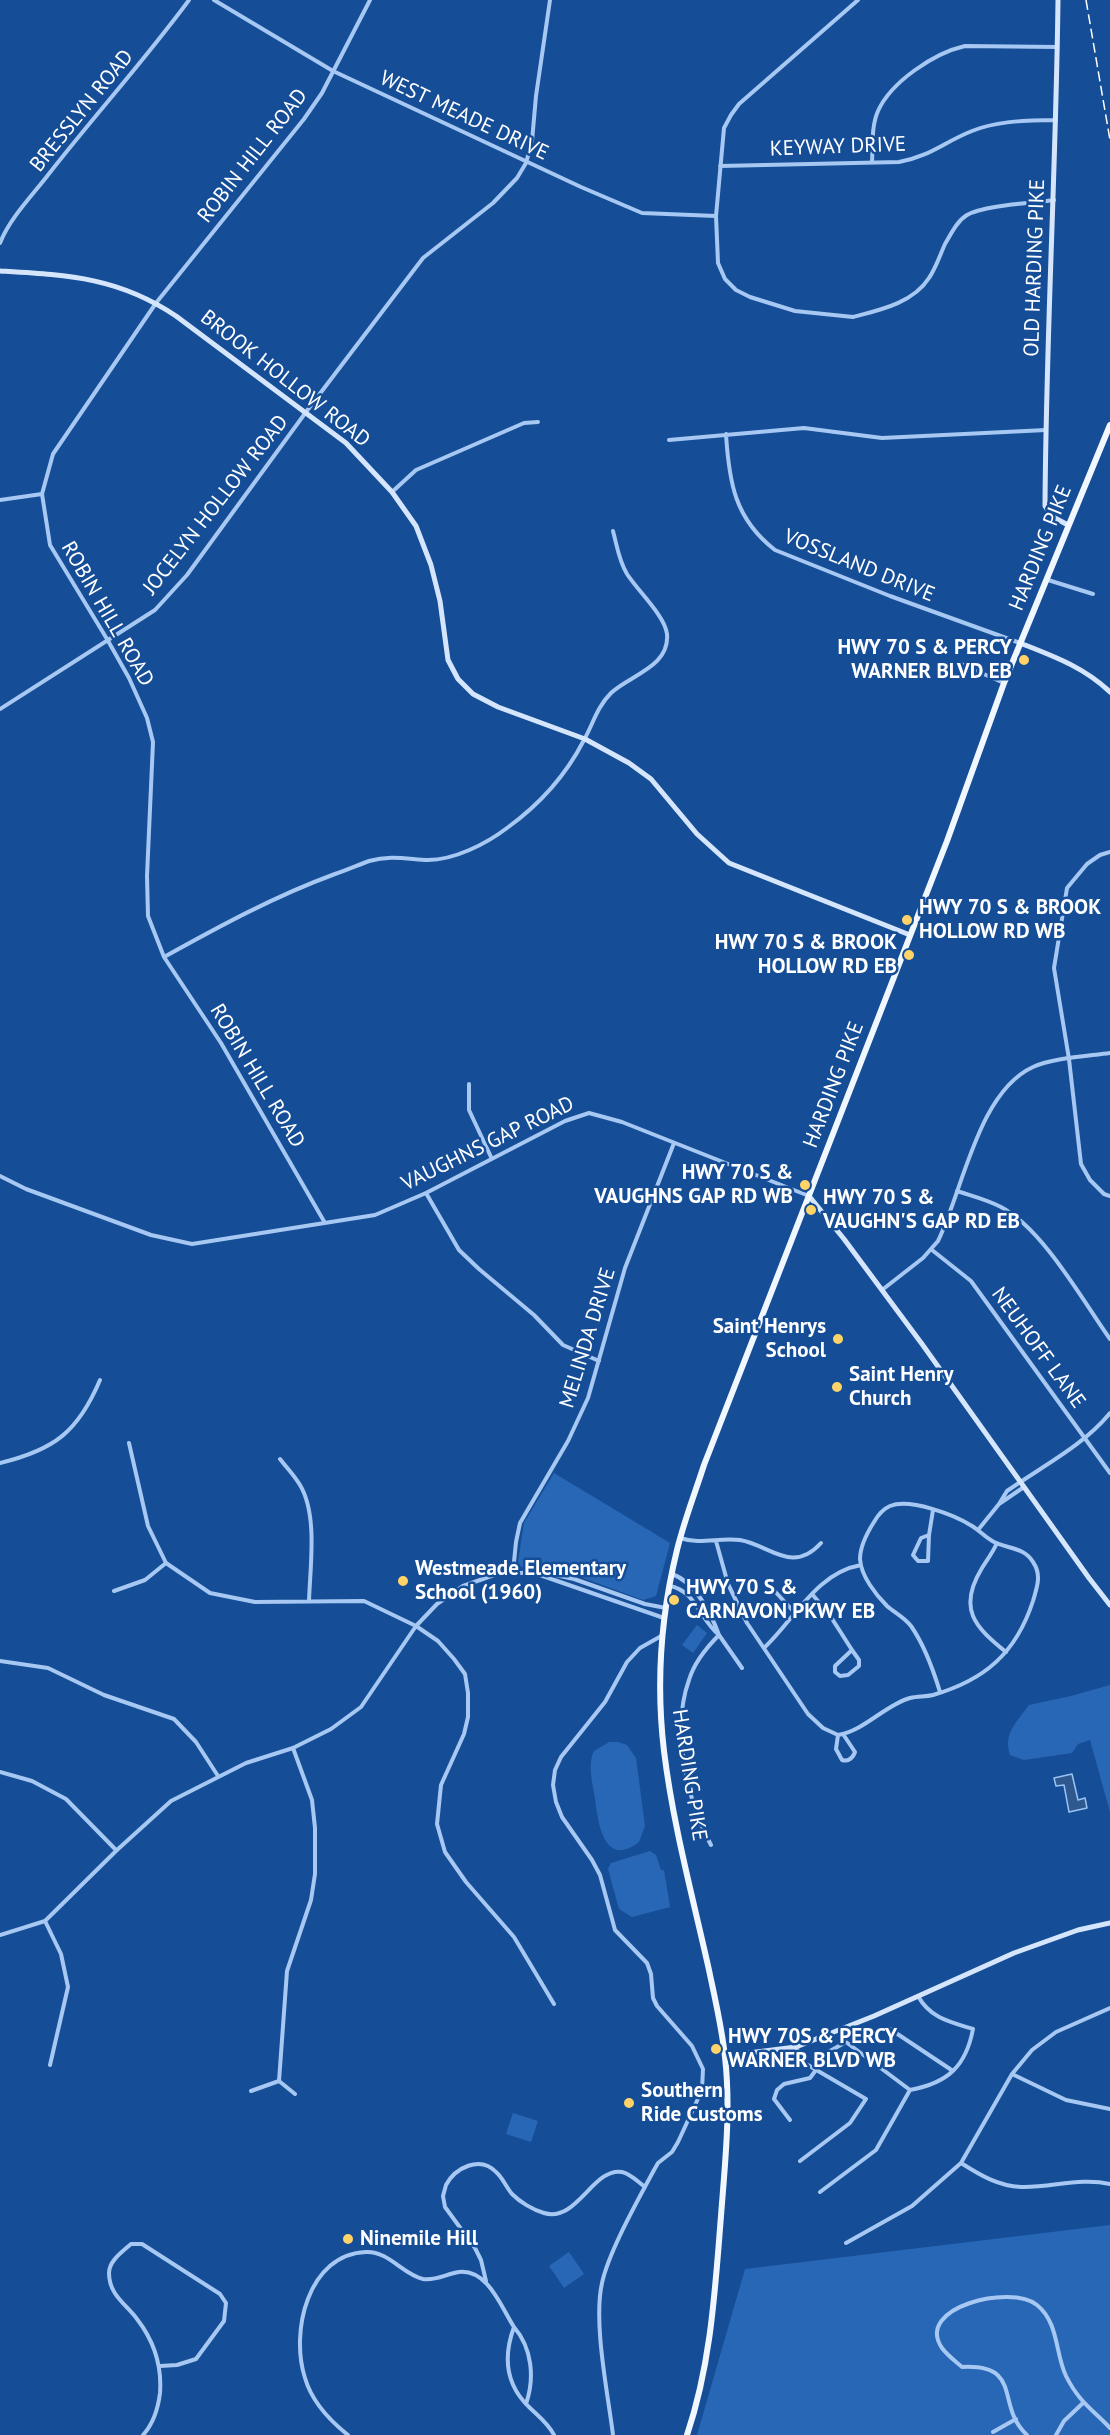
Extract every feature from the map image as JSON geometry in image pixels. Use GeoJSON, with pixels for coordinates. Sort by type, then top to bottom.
{"type":"FeatureCollection","features":[{"type":"Feature","properties":{"kind":"main road","name":"HARDING PIKE"},"geometry":{"type":"LineString","coordinates":[[687,2435],[703,2379],[714,2306],[727,2128],[725,2056],[666,1767],[661,1711],[664,1618],[669,1586],[680,1538],[704,1465],[971,777],[1004,683],[1110,425]]}},
{"type":"Feature","properties":{"kind":"street","name":"BRESSLYN ROAD"},"geometry":{"type":"LineString","coordinates":[[0,243],[12,220],[189,0]]}},
{"type":"Feature","properties":{"kind":"street","name":"WEST MEADE DRIVE"},"geometry":{"type":"LineString","coordinates":[[214,0],[333,71],[526,163],[642,213],[716,216]]}},
{"type":"Feature","properties":{"kind":"street","name":"ROBIN HILL ROAD"},"geometry":{"type":"LineString","coordinates":[[326,1223],[221,1043],[164,957],[148,916],[147,876],[153,742],[147,718],[129,678],[50,545],[42,494],[53,454],[156,303],[304,119],[322,93],[370,0]]}},
{"type":"Feature","properties":{"kind":"street","name":"JOCELYN HOLLOW ROAD"},"geometry":{"type":"LineString","coordinates":[[0,709],[155,609],[187,575],[306,412],[423,258],[506,192],[526,163],[532,141],[549,0]]}},
{"type":"Feature","properties":{"kind":"street"},"geometry":{"type":"LineString","coordinates":[[858,0],[739,104],[724,128],[716,216],[717,263],[725,279],[736,290],[750,297],[795,311],[853,317],[895,305],[920,289],[929,278],[949,237],[965,216],[982,210],[1054,200]]}},
{"type":"Feature","properties":{"kind":"street","name":"OLD HARDING PIKE"},"geometry":{"type":"LineString","coordinates":[[1058,0],[1057,120],[1046,430],[1046,506],[1053,517],[1068,525]]}},
{"type":"Feature","properties":{"kind":"street"},"geometry":{"type":"LineString","coordinates":[[873,162],[874,131],[878,112],[898,86],[929,60],[951,49],[965,46],[1057,47]]}},
{"type":"Feature","properties":{"kind":"street","name":"KEYWAY DRIVE"},"geometry":{"type":"LineString","coordinates":[[720,166],[899,162],[923,157],[958,137],[990,126],[1007,122],[1057,120]]}},
{"type":"Feature","properties":{"kind":"street","name":"BROOK HOLLOW ROAD"},"geometry":{"type":"LineString","coordinates":[[0,271],[91,279],[110,283],[156,303],[306,412],[362,459],[392,492],[416,526],[431,565],[440,601],[448,660],[458,679],[473,694],[498,707],[585,740],[629,763],[651,779],[697,834],[729,863],[910,935]]}},
{"type":"Feature","properties":{"kind":"street"},"geometry":{"type":"LineString","coordinates":[[392,492],[416,470],[525,423],[538,422]]}},
{"type":"Feature","properties":{"kind":"street"},"geometry":{"type":"LineString","coordinates":[[669,440],[804,428],[882,438],[1046,430]]}},
{"type":"Feature","properties":{"kind":"street","name":"VOSSLAND DRIVE"},"geometry":{"type":"LineString","coordinates":[[726,434],[728,461],[736,501],[750,525],[775,550],[890,596],[1020,643]]}},
{"type":"Feature","properties":{"kind":"street"},"geometry":{"type":"LineString","coordinates":[[0,500],[42,494]]}},
{"type":"Feature","properties":{"kind":"street"},"geometry":{"type":"LineString","coordinates":[[164,957],[231,920],[294,890],[384,858],[442,858],[486,841],[506,830],[533,808],[567,770],[585,740],[599,707],[623,683],[656,663],[664,651],[667,636],[664,623],[626,573],[613,531]]}},
{"type":"Feature","properties":{"kind":"street"},"geometry":{"type":"LineString","coordinates":[[1048,580],[1093,594]]}},
{"type":"Feature","properties":{"kind":"street"},"geometry":{"type":"LineString","coordinates":[[1020,643],[1083,670],[1095,677],[1110,692]]}},
{"type":"Feature","properties":{"kind":"street"},"geometry":{"type":"LineString","coordinates":[[961,664],[1004,683]]}},
{"type":"Feature","properties":{"kind":"street"},"geometry":{"type":"LineString","coordinates":[[1110,852],[1100,855],[1087,864],[1067,888],[1054,968],[1069,1059],[1081,1164],[1090,1180],[1104,1194],[1110,1196]]}},
{"type":"Feature","properties":{"kind":"street"},"geometry":{"type":"LineString","coordinates":[[882,1290],[932,1250],[944,1228],[989,1112],[1002,1090],[1033,1067],[1110,1053]]}},
{"type":"Feature","properties":{"kind":"street"},"geometry":{"type":"LineString","coordinates":[[469,1084],[469,1110],[491,1157]]}},
{"type":"Feature","properties":{"kind":"street","name":"VAUGHNS GAP ROAD"},"geometry":{"type":"LineString","coordinates":[[0,1176],[26,1189],[171,1241],[192,1244],[375,1215],[426,1193],[491,1157],[565,1121],[589,1113],[621,1122],[809,1196]]}},
{"type":"Feature","properties":{"kind":"street","name":"MELINDA DRIVE"},"geometry":{"type":"LineString","coordinates":[[513,1572],[520,1523],[574,1428],[588,1398],[631,1252],[674,1143]]}},
{"type":"Feature","properties":{"kind":"street"},"geometry":{"type":"LineString","coordinates":[[957,1191],[1001,1208],[1025,1225],[1053,1258],[1110,1339]]}},
{"type":"Feature","properties":{"kind":"street"},"geometry":{"type":"LineString","coordinates":[[426,1193],[459,1250],[534,1315],[563,1344],[599,1361]]}},
{"type":"Feature","properties":{"kind":"street"},"geometry":{"type":"LineString","coordinates":[[809,1196],[882,1290],[1110,1605]]}},
{"type":"Feature","properties":{"kind":"street","name":"NEUHOFF LANE"},"geometry":{"type":"LineString","coordinates":[[932,1250],[971,1281],[1110,1473]]}},
{"type":"Feature","properties":{"kind":"street"},"geometry":{"type":"LineString","coordinates":[[0,1463],[34,1454],[61,1438],[89,1402],[100,1380]]}},
{"type":"Feature","properties":{"kind":"street"},"geometry":{"type":"LineString","coordinates":[[978,1530],[999,1504],[1100,1425],[1110,1413]]}},
{"type":"Feature","properties":{"kind":"street"},"geometry":{"type":"LineString","coordinates":[[129,1443],[148,1526],[166,1563],[210,1593],[255,1602],[358,1600],[382,1608],[416,1626],[438,1641],[454,1659],[465,1674],[468,1718],[464,1734],[441,1785],[437,1824],[445,1851],[466,1882],[514,1937],[554,2004]]}},
{"type":"Feature","properties":{"kind":"street"},"geometry":{"type":"LineString","coordinates":[[280,1458],[300,1485],[306,1498],[312,1533],[309,1601]]}},
{"type":"Feature","properties":{"kind":"street"},"geometry":{"type":"LineString","coordinates":[[716,1541],[722,1567],[735,1601],[764,1648],[812,1719],[823,1728],[841,1734],[855,1752],[847,1760],[842,1760],[836,1751],[841,1734],[900,1702],[940,1692],[977,1677],[993,1666],[1006,1652],[1017,1638],[1027,1618],[1038,1586],[1038,1574],[1027,1554],[997,1543],[968,1523],[933,1510],[901,1504],[883,1510],[865,1537],[861,1550],[861,1565],[867,1580],[882,1600],[906,1621],[918,1637],[931,1663],[940,1692]]}},
{"type":"Feature","properties":{"kind":"street"},"geometry":{"type":"LineString","coordinates":[[928,1535],[922,1537],[914,1553],[913,1557],[916,1560],[928,1561],[928,1535],[933,1510]]}},
{"type":"Feature","properties":{"kind":"street"},"geometry":{"type":"LineString","coordinates":[[680,1538],[697,1542],[743,1541],[786,1558],[802,1555],[821,1543]]}},
{"type":"Feature","properties":{"kind":"street"},"geometry":{"type":"LineString","coordinates":[[997,1543],[976,1581],[971,1614],[984,1633],[1006,1652]]}},
{"type":"Feature","properties":{"kind":"street"},"geometry":{"type":"LineString","coordinates":[[114,1591],[145,1580],[166,1563]]}},
{"type":"Feature","properties":{"kind":"street"},"geometry":{"type":"LineString","coordinates":[[764,1648],[783,1630],[812,1594],[841,1571],[861,1565]]}},
{"type":"Feature","properties":{"kind":"street"},"geometry":{"type":"LineString","coordinates":[[0,1935],[45,1922],[117,1850],[171,1801],[246,1763],[293,1748],[331,1729],[361,1707],[416,1626],[437,1604],[463,1586],[490,1575],[513,1572],[547,1573],[574,1579],[645,1604],[666,1608]]}},
{"type":"Feature","properties":{"kind":"street"},"geometry":{"type":"LineString","coordinates":[[528,1572],[552,1578],[664,1618]]}},
{"type":"Feature","properties":{"kind":"street"},"geometry":{"type":"LineString","coordinates":[[672,1574],[693,1589],[719,1635],[742,1668]]}},
{"type":"Feature","properties":{"kind":"street"},"geometry":{"type":"LineString","coordinates":[[669,1586],[680,1588],[687,1594],[711,1629],[719,1635]]}},
{"type":"Feature","properties":{"kind":"street"},"geometry":{"type":"LineString","coordinates":[[770,1586],[795,1613]]}},
{"type":"Feature","properties":{"kind":"street"},"geometry":{"type":"LineString","coordinates":[[812,1594],[829,1614],[859,1660],[859,1666],[847,1676],[840,1676],[835,1672],[836,1666],[852,1650]]}},
{"type":"Feature","properties":{"kind":"street"},"geometry":{"type":"LineString","coordinates":[[613,2435],[604,2361],[601,2291],[609,2263],[645,2187],[657,2164],[672,2152],[678,2142],[701,2093],[704,2080],[703,2070],[692,2046],[657,2006],[653,1998],[648,1963],[618,1936],[613,1927],[600,1875],[560,1813],[554,1794],[554,1780],[561,1756],[605,1702],[629,1658],[644,1645],[663,1635]]}},
{"type":"Feature","properties":{"kind":"street"},"geometry":{"type":"LineString","coordinates":[[711,1845],[692,1801],[684,1755],[683,1714],[690,1677],[705,1651],[719,1635]]}},
{"type":"Feature","properties":{"kind":"street"},"geometry":{"type":"LineString","coordinates":[[0,1661],[48,1668],[104,1695],[174,1719],[196,1742],[218,1776]]}},
{"type":"Feature","properties":{"kind":"street"},"geometry":{"type":"LineString","coordinates":[[279,2081],[286,1971],[311,1900],[315,1874],[315,1828],[312,1800],[293,1748]]}},
{"type":"Feature","properties":{"kind":"street"},"geometry":{"type":"LineString","coordinates":[[0,1772],[32,1780],[66,1799],[117,1850]]}},
{"type":"Feature","properties":{"kind":"street"},"geometry":{"type":"LineString","coordinates":[[45,1922],[61,1954],[68,1987],[50,2065]]}},
{"type":"Feature","properties":{"kind":"street"},"geometry":{"type":"LineString","coordinates":[[725,2056],[796,2047],[874,2016],[1014,1953],[1078,1930],[1110,1923]]}},
{"type":"Feature","properties":{"kind":"street"},"geometry":{"type":"LineString","coordinates":[[820,2193],[876,2150],[910,2090],[932,2084],[953,2071],[966,2055],[973,2029],[936,2017],[924,2006],[918,1995]]}},
{"type":"Feature","properties":{"kind":"street"},"geometry":{"type":"LineString","coordinates":[[846,2242],[912,2206],[961,2163],[1012,2074],[1032,2050],[1056,2032],[1110,2008]]}},
{"type":"Feature","properties":{"kind":"street"},"geometry":{"type":"LineString","coordinates":[[890,2028],[953,2071]]}},
{"type":"Feature","properties":{"kind":"street"},"geometry":{"type":"LineString","coordinates":[[790,2120],[774,2099],[774,2094],[784,2084],[810,2078],[830,2052],[846,2042],[910,2090]]}},
{"type":"Feature","properties":{"kind":"street"},"geometry":{"type":"LineString","coordinates":[[796,2047],[796,2053],[801,2061],[866,2099],[850,2123],[800,2161]]}},
{"type":"Feature","properties":{"kind":"street"},"geometry":{"type":"LineString","coordinates":[[1012,2074],[1066,2100],[1110,2109]]}},
{"type":"Feature","properties":{"kind":"street"},"geometry":{"type":"LineString","coordinates":[[251,2091],[279,2081]]}},
{"type":"Feature","properties":{"kind":"street"},"geometry":{"type":"LineString","coordinates":[[279,2081],[295,2094]]}},
{"type":"Feature","properties":{"kind":"street"},"geometry":{"type":"LineString","coordinates":[[961,2163],[984,2178],[1004,2185],[1023,2187],[1065,2182],[1110,2184]]}},
{"type":"Feature","properties":{"kind":"street"},"geometry":{"type":"LineString","coordinates":[[526,2404],[531,2384],[529,2354],[522,2338],[486,2282],[477,2252],[444,2204],[443,2192],[446,2184],[461,2169],[474,2164],[490,2167],[498,2173],[518,2199],[537,2210],[550,2214],[569,2209],[589,2188],[615,2172],[627,2174],[645,2187]]}},
{"type":"Feature","properties":{"kind":"street"},"geometry":{"type":"LineString","coordinates":[[143,2435],[149,2429],[158,2408],[162,2372],[160,2366],[152,2341],[137,2318],[121,2303],[112,2288],[109,2271],[115,2258],[131,2244],[142,2244],[220,2294],[226,2303],[224,2321],[196,2359],[177,2365],[160,2366]]}},
{"type":"Feature","properties":{"kind":"street"},"geometry":{"type":"LineString","coordinates":[[348,2435],[329,2419],[317,2403],[305,2379],[300,2355],[301,2322],[310,2292],[320,2276],[340,2259],[369,2252],[380,2254],[412,2275],[423,2278],[436,2279],[464,2272],[486,2282]]}},
{"type":"Feature","properties":{"kind":"street"},"geometry":{"type":"LineString","coordinates":[[1027,2435],[1020,2428],[1001,2378],[991,2369],[977,2366],[962,2367],[941,2348],[937,2336],[942,2319],[954,2310],[969,2303],[996,2297],[1027,2299],[1037,2305],[1052,2324],[1063,2368],[1083,2403],[1110,2428]]}},
{"type":"Feature","properties":{"kind":"street"},"geometry":{"type":"LineString","coordinates":[[514,2327],[507,2349],[507,2367],[513,2388],[547,2424],[554,2435]]}},
{"type":"Feature","properties":{"kind":"street"},"geometry":{"type":"LineString","coordinates":[[1056,2435],[1064,2421],[1083,2403]]}},
{"type":"Feature","properties":{"kind":"street"},"geometry":{"type":"LineString","coordinates":[[993,2432],[1016,2419]]}},
{"type":"Feature","properties":{"kind":"shaded area"},"geometry":{"type":"Polygon","coordinates":[[[554,1473],[670,1543],[656,1596],[643,1600],[575,1575],[521,1567],[518,1562],[524,1523],[554,1473]]]}},
{"type":"Feature","properties":{"kind":"shaded area"},"geometry":{"type":"Polygon","coordinates":[[[697,1625],[707,1633],[693,1653],[682,1645],[697,1625]]]}},
{"type":"Feature","properties":{"kind":"shaded area"},"geometry":{"type":"Polygon","coordinates":[[[1110,1685],[1110,1812],[1090,1740],[1078,1744],[1072,1753],[1024,1760],[1010,1755],[1008,1740],[1012,1728],[1029,1705],[1110,1685]]]}},
{"type":"Feature","properties":{"kind":"shaded area"},"geometry":{"type":"Polygon","coordinates":[[[609,1742],[627,1745],[636,1758],[645,1826],[639,1842],[627,1849],[617,1850],[610,1846],[601,1829],[596,1808],[591,1775],[592,1757],[594,1751],[609,1742]]]}},
{"type":"Feature","properties":{"kind":"shaded area"},"geometry":{"type":"Polygon","coordinates":[[[1072,1774],[1078,1800],[1085,1798],[1087,1808],[1069,1812],[1064,1785],[1056,1786],[1054,1778],[1072,1774]]]}},
{"type":"Feature","properties":{"kind":"shaded area"},"geometry":{"type":"Polygon","coordinates":[[[650,1851],[656,1855],[661,1870],[664,1870],[670,1907],[632,1917],[619,1909],[608,1869],[611,1863],[650,1851]]]}},
{"type":"Feature","properties":{"kind":"shaded area"},"geometry":{"type":"Polygon","coordinates":[[[513,2113],[538,2121],[531,2142],[506,2134],[513,2113]]]}},
{"type":"Feature","properties":{"kind":"shaded area"},"geometry":{"type":"Polygon","coordinates":[[[1110,2225],[1110,2435],[697,2435],[745,2269],[1110,2225]]]}},
{"type":"Feature","properties":{"kind":"shaded area"},"geometry":{"type":"Polygon","coordinates":[[[569,2252],[584,2274],[564,2288],[549,2266],[569,2252]]]}},
{"type":"Feature","properties":{"kind":"railway"},"geometry":{"type":"LineString","coordinates":[[1086,0],[1110,140]]}},
{"type":"Feature","properties":{"kind":"place","name":"HWY 70 S & PERCY WARNER BLVD EB"},"geometry":{"type":"Point","coordinates":[1024,660]}},
{"type":"Feature","properties":{"kind":"place","name":"HWY 70 S & BROOK HOLLOW RD WB"},"geometry":{"type":"Point","coordinates":[907,920]}},
{"type":"Feature","properties":{"kind":"place","name":"HWY 70 S & BROOK HOLLOW RD EB"},"geometry":{"type":"Point","coordinates":[909,955]}},
{"type":"Feature","properties":{"kind":"place","name":"HWY 70 S & VAUGHNS GAP RD WB"},"geometry":{"type":"Point","coordinates":[805,1185]}},
{"type":"Feature","properties":{"kind":"place","name":"HWY 70 S & VAUGHN'S GAP RD EB"},"geometry":{"type":"Point","coordinates":[811,1210]}},
{"type":"Feature","properties":{"kind":"place","name":"Saint Henrys School"},"geometry":{"type":"Point","coordinates":[838,1339]}},
{"type":"Feature","properties":{"kind":"place","name":"Saint Henry Church"},"geometry":{"type":"Point","coordinates":[837,1387]}},
{"type":"Feature","properties":{"kind":"place","name":"Westmeade Elementary School (1960)"},"geometry":{"type":"Point","coordinates":[403,1581]}},
{"type":"Feature","properties":{"kind":"place","name":"HWY 70 S & CARNAVON PKWY EB"},"geometry":{"type":"Point","coordinates":[674,1600]}},
{"type":"Feature","properties":{"kind":"place","name":"HWY 70S & PERCY WARNER BLVD WB"},"geometry":{"type":"Point","coordinates":[716,2049]}},
{"type":"Feature","properties":{"kind":"place","name":"Southern Ride Customs"},"geometry":{"type":"Point","coordinates":[629,2103]}},
{"type":"Feature","properties":{"kind":"place","name":"Ninemile Hill"},"geometry":{"type":"Point","coordinates":[348,2239]}}]}
